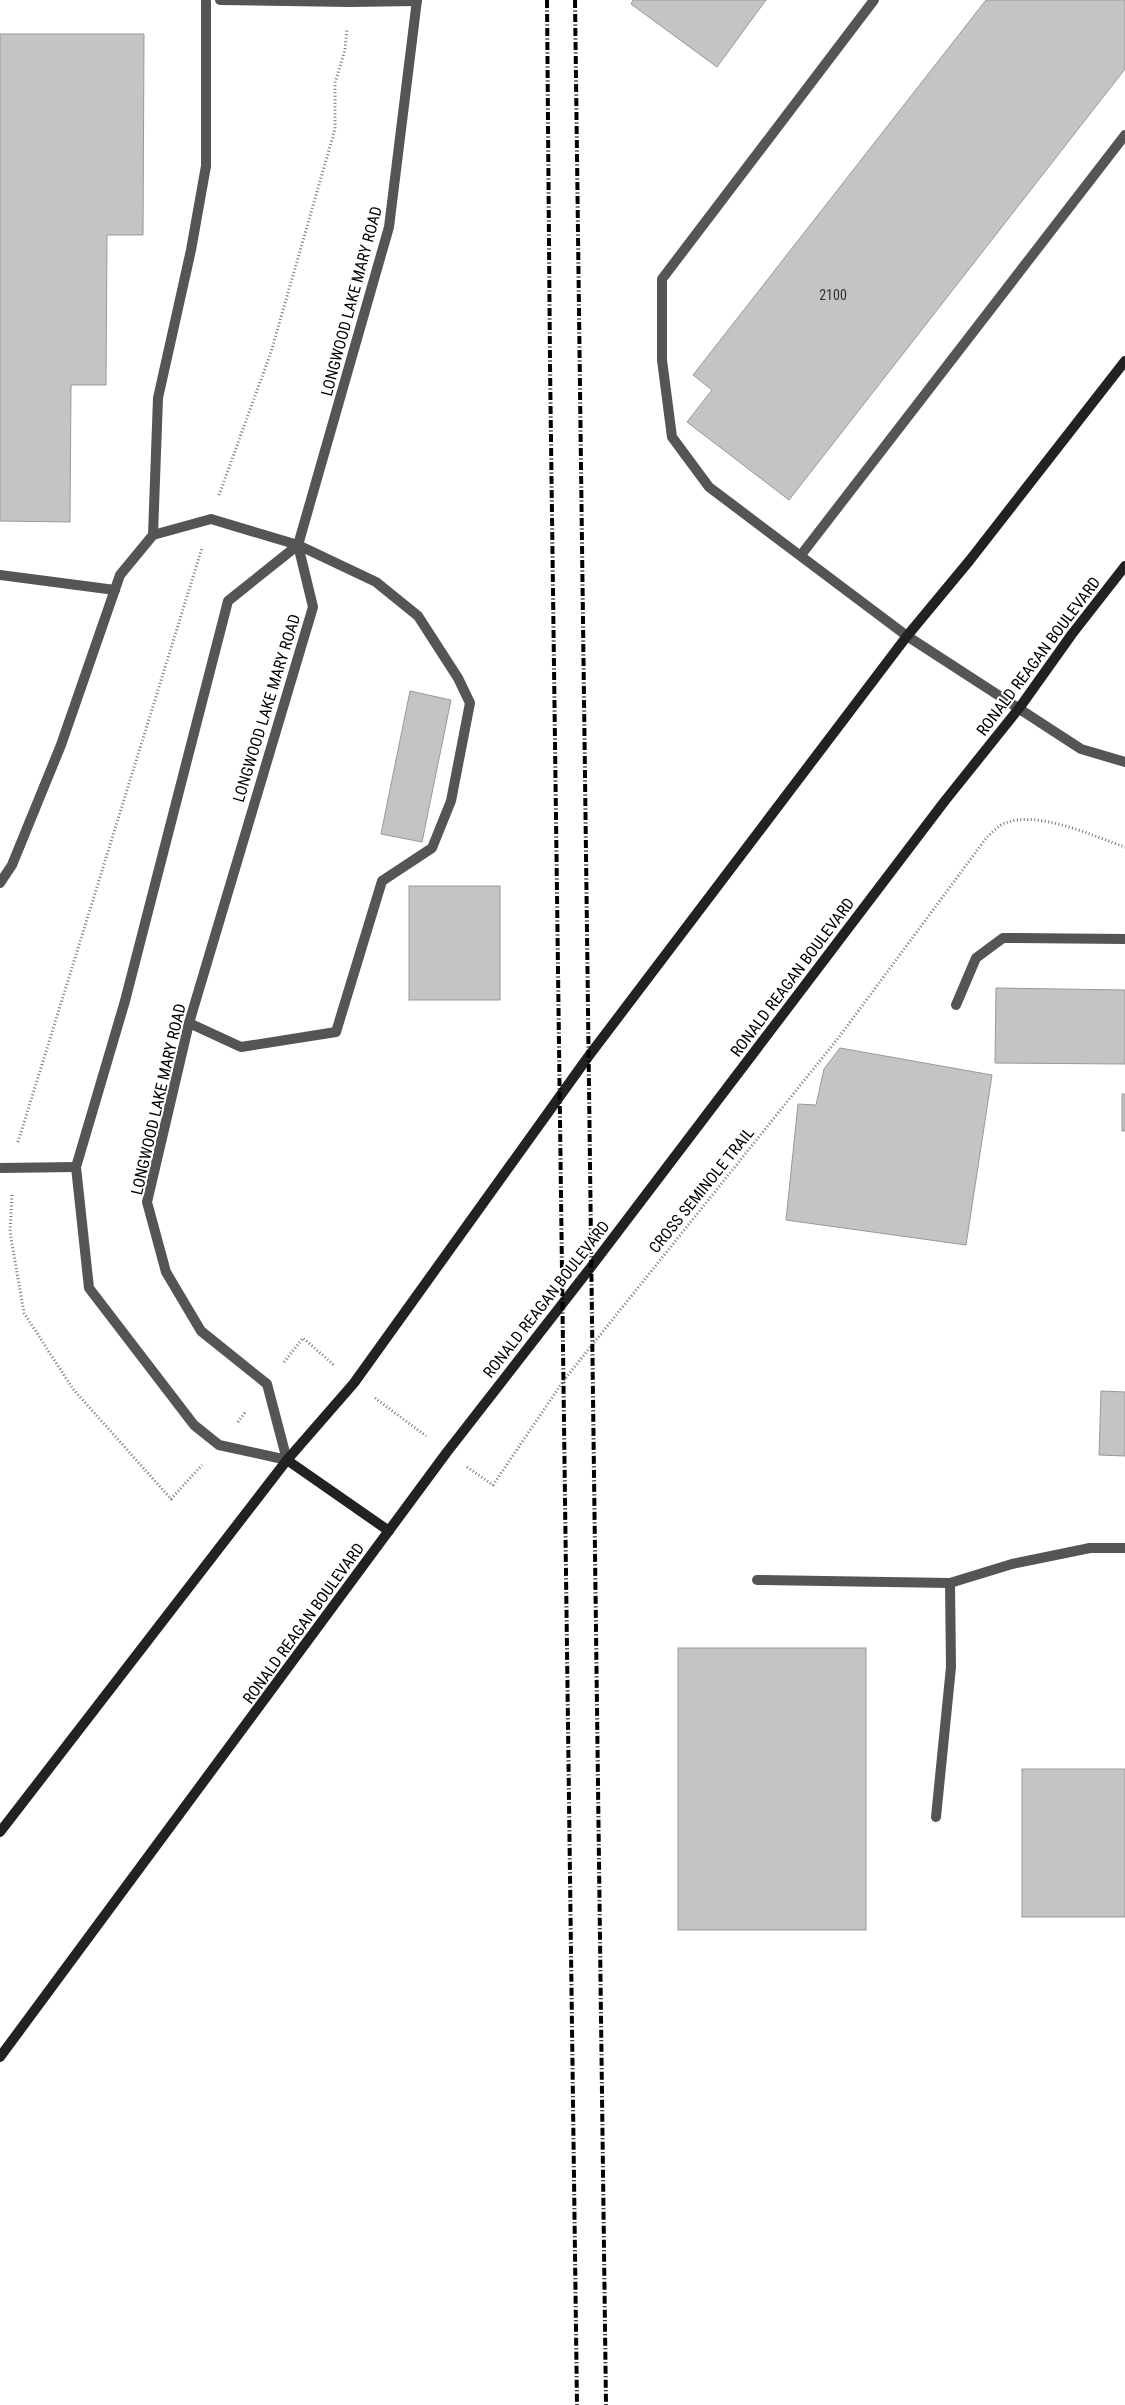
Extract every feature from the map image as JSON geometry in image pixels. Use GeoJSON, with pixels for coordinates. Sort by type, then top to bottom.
{"type":"FeatureCollection","features":[{"type":"Feature","properties":{"kind":"main road"},"geometry":{"type":"LineString","coordinates":[[0,1832],[286,1460],[354,1383],[562,1093],[907,636],[970,560],[1125,361]]}},
{"type":"Feature","properties":{"kind":"main road","name":"RONALD REAGAN BOULEVARD"},"geometry":{"type":"LineString","coordinates":[[0,2057],[447,1452],[597,1259],[944,802],[1020,707],[1072,634],[1125,566]]}},
{"type":"Feature","properties":{"kind":"main road"},"geometry":{"type":"LineString","coordinates":[[286,1460],[389,1531]]}},
{"type":"Feature","properties":{"kind":"street"},"geometry":{"type":"LineString","coordinates":[[153,534],[158,398],[191,250],[206,166],[206,0]]}},
{"type":"Feature","properties":{"kind":"street"},"geometry":{"type":"LineString","coordinates":[[220,0],[417,1]]}},
{"type":"Feature","properties":{"kind":"street"},"geometry":{"type":"LineString","coordinates":[[874,0],[662,279],[662,360],[672,437],[708,487],[907,636],[1020,707],[1081,749],[1125,762]]}},
{"type":"Feature","properties":{"kind":"street","name":"LONGWOOD LAKE MARY ROAD"},"geometry":{"type":"LineString","coordinates":[[286,1460],[267,1384],[201,1331],[166,1272],[147,1202],[190,1023],[313,607],[298,545],[390,227],[417,1]]}},
{"type":"Feature","properties":{"kind":"street"},"geometry":{"type":"LineString","coordinates":[[801,556],[1125,135]]}},
{"type":"Feature","properties":{"kind":"street"},"geometry":{"type":"LineString","coordinates":[[0,882],[12,865],[61,745],[120,575],[153,534],[211,519],[298,545],[376,582],[418,616],[458,678],[470,703],[451,801],[432,848],[382,881],[336,1032],[241,1047],[190,1023]]}},
{"type":"Feature","properties":{"kind":"street"},"geometry":{"type":"LineString","coordinates":[[286,1460],[219,1446],[194,1425],[89,1288],[76,1167],[125,1001],[228,601],[298,545]]}},
{"type":"Feature","properties":{"kind":"street"},"geometry":{"type":"LineString","coordinates":[[0,575],[115,590]]}},
{"type":"Feature","properties":{"kind":"street"},"geometry":{"type":"LineString","coordinates":[[956,1005],[976,958],[1003,938],[1125,939]]}},
{"type":"Feature","properties":{"kind":"street"},"geometry":{"type":"LineString","coordinates":[[0,1168],[76,1167]]}},
{"type":"Feature","properties":{"kind":"street"},"geometry":{"type":"LineString","coordinates":[[757,1580],[950,1583],[1012,1564],[1090,1548],[1125,1548]]}},
{"type":"Feature","properties":{"kind":"street"},"geometry":{"type":"LineString","coordinates":[[936,1817],[951,1667],[950,1583]]}},
{"type":"Feature","properties":{"kind":"path","name":"CROSS SEMINOLE TRAIL"},"geometry":{"type":"LineString","coordinates":[[303,1338],[354,1383],[493,1485],[564,1380],[840,1037],[987,837],[1005,823],[1028,820],[1056,823],[1125,847]]}},
{"type":"Feature","properties":{"kind":"building"},"geometry":{"type":"Polygon","coordinates":[[[633,0],[766,0],[717,67],[631,4],[633,0]]]}},
{"type":"Feature","properties":{"kind":"building"},"geometry":{"type":"Polygon","coordinates":[[[986,0],[1125,0],[1125,69],[789,500],[687,422],[712,390],[693,375],[986,0]]]}},
{"type":"Feature","properties":{"kind":"building"},"geometry":{"type":"Polygon","coordinates":[[[0,34],[144,34],[143,235],[107,235],[106,385],[71,385],[70,522],[0,521],[0,34]]]}},
{"type":"Feature","properties":{"kind":"building"},"geometry":{"type":"Polygon","coordinates":[[[410,691],[451,700],[422,842],[381,834],[410,691]]]}},
{"type":"Feature","properties":{"kind":"building"},"geometry":{"type":"Polygon","coordinates":[[[409,886],[500,886],[500,1000],[409,1000],[409,886]]]}},
{"type":"Feature","properties":{"kind":"building"},"geometry":{"type":"Polygon","coordinates":[[[996,988],[1125,990],[1125,1064],[995,1063],[996,988]]]}},
{"type":"Feature","properties":{"kind":"building"},"geometry":{"type":"Polygon","coordinates":[[[840,1048],[992,1075],[966,1245],[786,1220],[798,1104],[816,1105],[824,1069],[840,1048]]]}},
{"type":"Feature","properties":{"kind":"building"},"geometry":{"type":"Polygon","coordinates":[[[1122,1094],[1125,1094],[1125,1131],[1122,1131],[1122,1094]]]}},
{"type":"Feature","properties":{"kind":"building"},"geometry":{"type":"Polygon","coordinates":[[[1101,1391],[1125,1392],[1125,1456],[1099,1455],[1101,1391]]]}},
{"type":"Feature","properties":{"kind":"building"},"geometry":{"type":"Polygon","coordinates":[[[678,1648],[866,1648],[866,1930],[678,1930],[678,1648]]]}},
{"type":"Feature","properties":{"kind":"building"},"geometry":{"type":"Polygon","coordinates":[[[1022,1769],[1125,1769],[1125,1917],[1022,1917],[1022,1769]]]}},
{"type":"Feature","properties":{"kind":"railway"},"geometry":{"type":"LineString","coordinates":[[547,0],[550,364],[577,2405]]}},
{"type":"Feature","properties":{"kind":"railway"},"geometry":{"type":"LineString","coordinates":[[575,0],[606,2405]]}}]}
